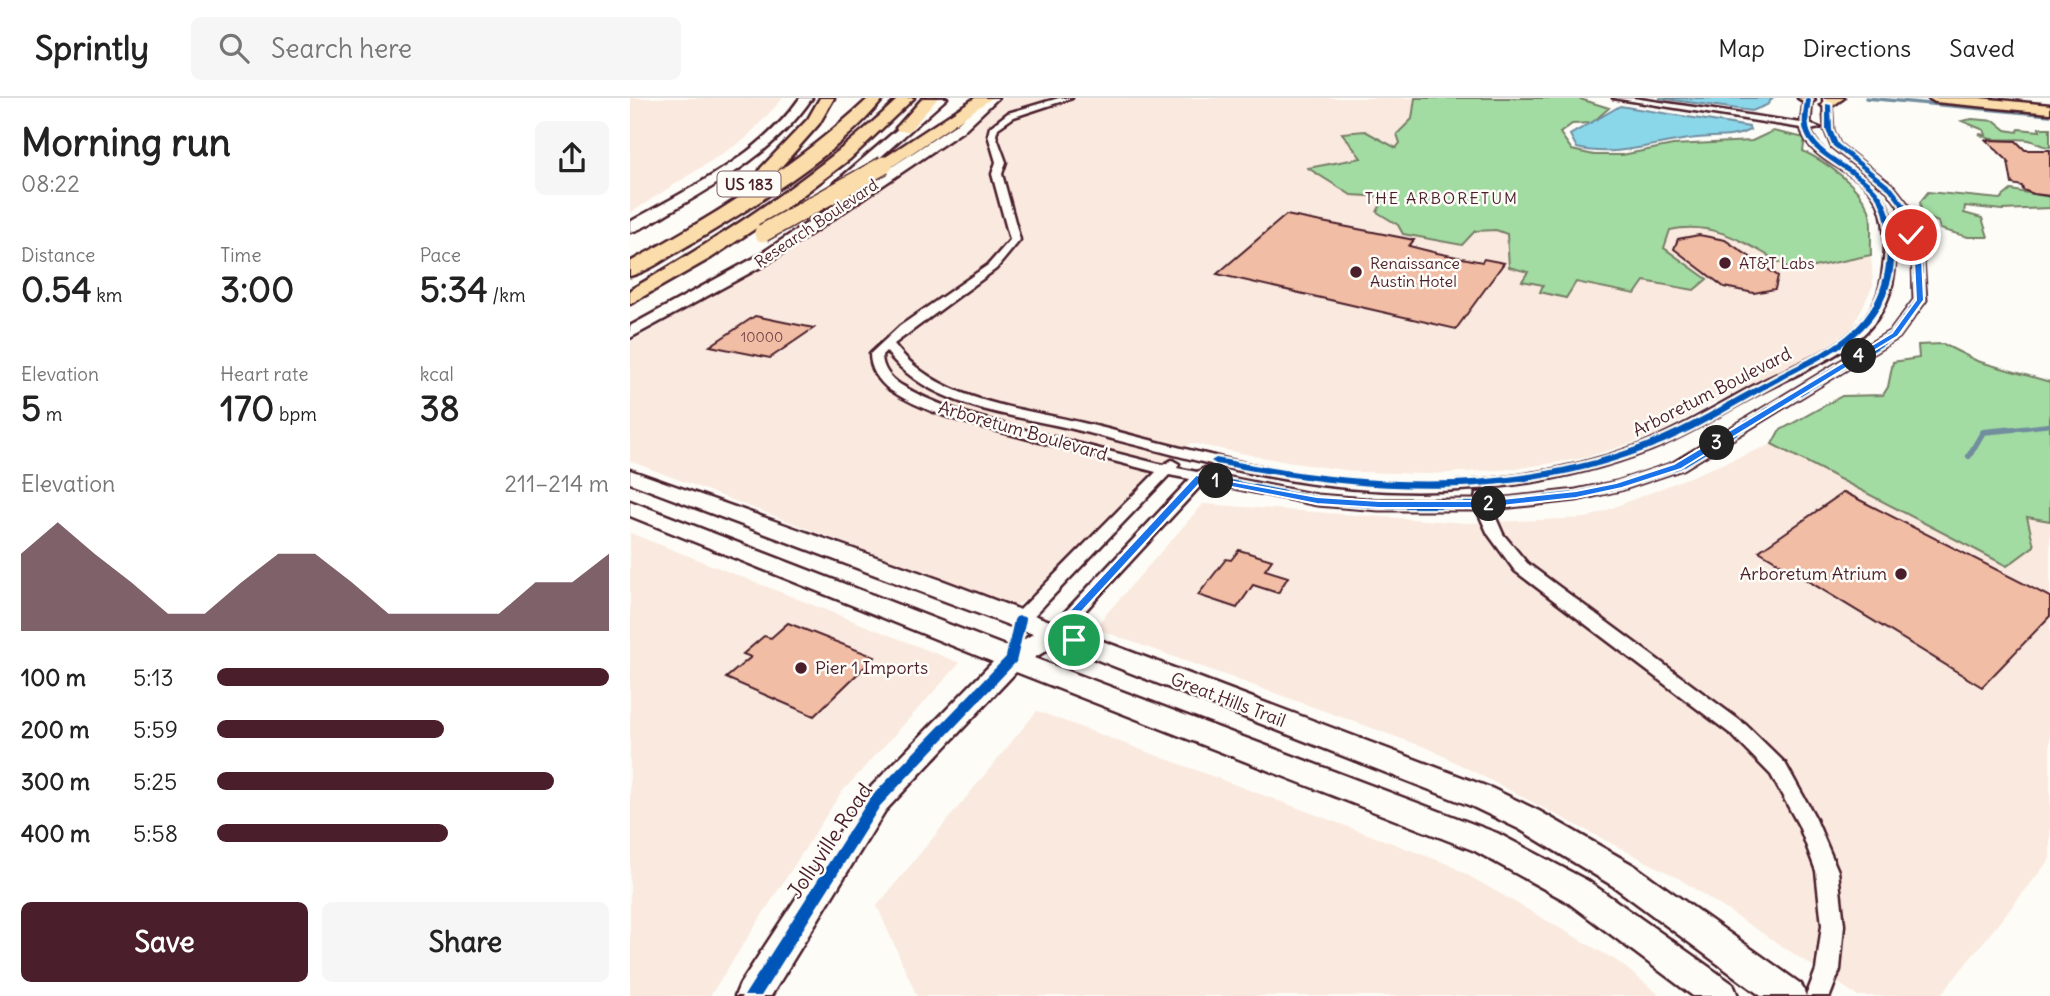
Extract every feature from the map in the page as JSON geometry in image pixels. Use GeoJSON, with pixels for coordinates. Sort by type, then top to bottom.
{"type":"FeatureCollection","features":[{"type":"Feature","properties":{"kind":"highway"},"geometry":{"type":"LineString","coordinates":[[767,172],[814,121],[827,98]]}},
{"type":"Feature","properties":{"kind":"highway","name":"US 183"},"geometry":{"type":"LineString","coordinates":[[630,257],[692,222],[801,149],[858,98]]}},
{"type":"Feature","properties":{"kind":"highway"},"geometry":{"type":"LineString","coordinates":[[630,270],[701,231],[800,165],[877,98]]}},
{"type":"Feature","properties":{"kind":"highway"},"geometry":{"type":"LineString","coordinates":[[630,286],[733,223],[823,158],[894,98]]}},
{"type":"Feature","properties":{"kind":"highway","name":"US 183"},"geometry":{"type":"LineString","coordinates":[[630,298],[769,212],[834,165],[879,127],[907,98]]}},
{"type":"Feature","properties":{"kind":"highway"},"geometry":{"type":"LineString","coordinates":[[904,128],[930,98]]}},
{"type":"Feature","properties":{"kind":"highway"},"geometry":{"type":"LineString","coordinates":[[668,276],[731,250],[763,233],[884,165],[985,98]]}},
{"type":"Feature","properties":{"kind":"highway"},"geometry":{"type":"LineString","coordinates":[[1935,98],[2050,109]]}},
{"type":"Feature","properties":{"kind":"main road","name":"Research Boulevard"},"geometry":{"type":"LineString","coordinates":[[630,331],[740,274],[959,128],[992,98]]}},
{"type":"Feature","properties":{"kind":"street"},"geometry":{"type":"LineString","coordinates":[[630,228],[754,151],[788,123],[800,110],[806,98]]}},
{"type":"Feature","properties":{"kind":"street","name":"Research Boulevard"},"geometry":{"type":"LineString","coordinates":[[630,331],[675,298],[792,225],[941,98]]}},
{"type":"Feature","properties":{"kind":"street"},"geometry":{"type":"LineString","coordinates":[[888,345],[904,329],[992,267],[1015,240],[997,174],[1001,162],[992,135],[994,127],[1011,115],[1069,98]]}},
{"type":"Feature","properties":{"kind":"street"},"geometry":{"type":"LineString","coordinates":[[1617,98],[1829,130],[1831,100]]}},
{"type":"Feature","properties":{"kind":"street"},"geometry":{"type":"LineString","coordinates":[[1805,127],[1807,99]]}},
{"type":"Feature","properties":{"kind":"street","name":"Arboretum Boulevard"},"geometry":{"type":"LineString","coordinates":[[1805,127],[1815,146],[1875,191],[1884,207],[1890,253],[1888,276],[1879,307],[1861,331],[1827,354],[1646,447],[1594,464],[1542,476],[1478,483],[1408,485],[1299,478],[1216,461],[971,400],[918,376],[894,357],[888,345],[876,354],[876,363],[883,376],[895,387],[975,421],[1166,470],[1317,500],[1379,505],[1483,505],[1576,495],[1619,486],[1678,467],[1895,334],[1920,300],[1918,260],[1903,205],[1891,189],[1835,145],[1829,130]]}},
{"type":"Feature","properties":{"kind":"street"},"geometry":{"type":"LineString","coordinates":[[1012,659],[1020,620],[1184,453]]}},
{"type":"Feature","properties":{"kind":"street"},"geometry":{"type":"LineString","coordinates":[[1012,659],[1055,633],[1216,461]]}},
{"type":"Feature","properties":{"kind":"street","name":"Great Hills Trail"},"geometry":{"type":"LineString","coordinates":[[630,476],[1055,633],[1482,797],[1529,820],[1624,876],[1789,996]]}},
{"type":"Feature","properties":{"kind":"street"},"geometry":{"type":"LineString","coordinates":[[1478,483],[1483,505],[1500,545],[1521,568],[1739,730],[1777,769],[1808,823],[1827,871],[1833,925],[1828,970],[1818,996]]}},
{"type":"Feature","properties":{"kind":"street"},"geometry":{"type":"LineString","coordinates":[[630,508],[1486,842],[1577,891],[1721,996]]}},
{"type":"Feature","properties":{"kind":"street","name":"Jollyville Road"},"geometry":{"type":"LineString","coordinates":[[752,996],[875,802],[1012,659]]}},
{"type":"Feature","properties":{"kind":"shaded area"},"geometry":{"type":"Polygon","coordinates":[[[630,98],[783,98],[745,139],[630,213],[630,98]]]}},
{"type":"Feature","properties":{"kind":"shaded area"},"geometry":{"type":"Polygon","coordinates":[[[997,98],[1415,98],[1412,119],[1397,134],[1400,143],[1396,148],[1378,136],[1342,133],[1361,158],[1309,168],[1385,197],[1377,212],[1398,225],[1496,230],[1507,234],[1509,247],[1528,272],[1544,285],[1540,291],[1576,282],[1634,294],[1643,281],[1694,290],[1707,279],[1664,248],[1670,230],[1690,226],[1720,230],[1795,271],[1871,255],[1873,285],[1853,327],[1807,359],[1719,399],[1654,436],[1584,458],[1514,469],[1429,474],[1359,472],[1287,462],[1190,443],[1050,587],[1013,607],[630,461],[630,342],[750,274],[965,131],[997,98]]]}},
{"type":"Feature","properties":{"kind":"shaded area"},"geometry":{"type":"Polygon","coordinates":[[[1772,444],[2006,566],[2026,517],[2050,521],[2050,859],[1940,996],[1858,996],[1678,878],[1430,749],[1094,628],[1203,504],[1466,523],[1587,518],[1772,444]]]}},
{"type":"Feature","properties":{"kind":"shaded area"},"geometry":{"type":"Polygon","coordinates":[[[630,533],[960,663],[840,794],[710,996],[630,996],[630,533]]]}},
{"type":"Feature","properties":{"kind":"shaded area"},"geometry":{"type":"Polygon","coordinates":[[[1037,711],[1448,864],[1617,961],[1661,996],[917,996],[877,906],[1037,711]]]}},
{"type":"Feature","properties":{"kind":"green space"},"geometry":{"type":"Polygon","coordinates":[[[1415,98],[1577,98],[1609,108],[1592,123],[1572,124],[1560,133],[1572,150],[1594,155],[1622,155],[1673,145],[1752,141],[1773,131],[1805,138],[1803,151],[1841,175],[1864,201],[1870,215],[1871,255],[1795,271],[1750,245],[1720,232],[1687,228],[1670,230],[1664,248],[1707,279],[1694,290],[1644,281],[1635,294],[1576,282],[1566,298],[1540,292],[1543,285],[1522,281],[1528,272],[1509,267],[1507,234],[1496,230],[1475,231],[1462,245],[1403,234],[1398,225],[1377,212],[1385,197],[1351,195],[1308,168],[1361,158],[1342,133],[1365,131],[1396,148],[1400,143],[1397,134],[1412,119],[1415,98]]]}},
{"type":"Feature","properties":{"kind":"green space"},"geometry":{"type":"Polygon","coordinates":[[[1962,121],[1995,121],[2006,130],[2017,132],[2019,129],[2040,131],[2039,128],[2050,128],[2050,147],[2023,139],[1997,140],[1985,137],[1979,134],[1986,135],[1984,130],[1962,121]]]}},
{"type":"Feature","properties":{"kind":"green space"},"geometry":{"type":"Polygon","coordinates":[[[2011,190],[2050,197],[2050,208],[2002,210],[1965,206],[1964,213],[1982,218],[1988,237],[1968,237],[1940,229],[1938,222],[1922,215],[1920,202],[1928,192],[2000,199],[2011,190]]]}},
{"type":"Feature","properties":{"kind":"green space"},"geometry":{"type":"Polygon","coordinates":[[[1943,344],[1977,361],[2050,382],[2050,521],[2027,517],[2034,546],[2007,566],[1772,444],[1779,431],[1842,396],[1883,395],[1888,387],[1893,362],[1919,358],[1918,345],[1943,344]]]}},
{"type":"Feature","properties":{"kind":"water"},"geometry":{"type":"Polygon","coordinates":[[[1659,98],[1773,98],[1767,105],[1752,111],[1659,98]]]}},
{"type":"Feature","properties":{"kind":"water"},"geometry":{"type":"Polygon","coordinates":[[[1620,106],[1749,127],[1750,130],[1730,136],[1697,138],[1622,150],[1592,151],[1577,148],[1570,135],[1620,106]]]}},
{"type":"Feature","properties":{"kind":"building"},"geometry":{"type":"Polygon","coordinates":[[[1986,140],[2016,141],[2025,150],[2050,150],[2050,196],[2034,194],[2023,190],[2022,186],[2012,184],[2008,161],[1986,140]]]}},
{"type":"Feature","properties":{"kind":"building","name":"Renaissance Austin Hotel"},"geometry":{"type":"Polygon","coordinates":[[[1286,215],[1414,240],[1409,246],[1437,253],[1482,262],[1484,259],[1504,263],[1456,329],[1217,274],[1286,215]]]}},
{"type":"Feature","properties":{"kind":"building","name":"AT&T Labs"},"geometry":{"type":"Polygon","coordinates":[[[1699,235],[1725,240],[1778,276],[1775,289],[1754,293],[1724,287],[1674,249],[1678,239],[1699,235]]]}},
{"type":"Feature","properties":{"kind":"building"},"geometry":{"type":"Polygon","coordinates":[[[755,316],[814,328],[770,358],[710,346],[755,316]]]}},
{"type":"Feature","properties":{"kind":"building","name":"Arboretum Atrium"},"geometry":{"type":"Polygon","coordinates":[[[1844,492],[2050,597],[2050,616],[1982,687],[1759,551],[1844,492]]]}},
{"type":"Feature","properties":{"kind":"building"},"geometry":{"type":"Polygon","coordinates":[[[1239,550],[1272,560],[1265,570],[1288,577],[1278,593],[1253,585],[1237,608],[1198,595],[1226,559],[1231,560],[1239,550]]]}},
{"type":"Feature","properties":{"kind":"building","name":"Pier 1 Imports"},"geometry":{"type":"Polygon","coordinates":[[[788,623],[875,657],[814,716],[726,678],[751,657],[743,654],[764,636],[771,638],[788,623]]]}},
{"type":"Feature","properties":{"kind":"waterway"},"geometry":{"type":"LineString","coordinates":[[1866,98],[2050,115]]}},
{"type":"Feature","properties":{"kind":"waterway"},"geometry":{"type":"LineString","coordinates":[[1997,431],[2050,425]]}},
{"type":"Feature","properties":{"kind":"waterway"},"geometry":{"type":"LineString","coordinates":[[1969,456],[1983,432],[2014,429]]}},
{"type":"Feature","properties":{"kind":"cycle path"},"geometry":{"type":"LineString","coordinates":[[1216,461],[1323,479],[1377,484],[1432,486],[1540,476],[1593,464],[1662,440],[1830,351],[1861,329],[1882,297],[1890,266],[1890,231],[1884,208],[1874,190],[1824,153],[1811,140],[1806,124],[1808,100]]}},
{"type":"Feature","properties":{"kind":"cycle path"},"geometry":{"type":"LineString","coordinates":[[1200,477],[1317,500],[1379,505],[1483,505],[1576,495],[1619,486],[1678,466],[1895,334],[1920,300],[1918,260],[1903,205],[1891,189],[1835,145],[1829,130],[1828,105]]}},
{"type":"Feature","properties":{"kind":"cycle path"},"geometry":{"type":"LineString","coordinates":[[752,996],[875,802],[1012,659],[1020,620]]}},
{"type":"Feature","properties":{"kind":"place","name":"AT&T Labs"},"geometry":{"type":"Point","coordinates":[1725,263]}},
{"type":"Feature","properties":{"kind":"place","name":"Renaissance Austin Hotel"},"geometry":{"type":"Point","coordinates":[1356,272]}},
{"type":"Feature","properties":{"kind":"place","name":"Arboretum Atrium"},"geometry":{"type":"Point","coordinates":[1901,574]}},
{"type":"Feature","properties":{"kind":"place","name":"Pier 1 Imports"},"geometry":{"type":"Point","coordinates":[801,668]}},
{"type":"Feature","properties":{"kind":"district","name":"THE ARBORETUM"},"geometry":{"type":"Point","coordinates":[1442,198]}},
{"type":"Feature","properties":{"kind":"route"},"geometry":{"type":"LineString","coordinates":[[1074,640],[1055,633],[1200,477],[1317,500],[1379,505],[1483,505],[1576,495],[1619,486],[1678,467],[1895,334],[1920,300],[1918,260],[1911,235]]}}]}
